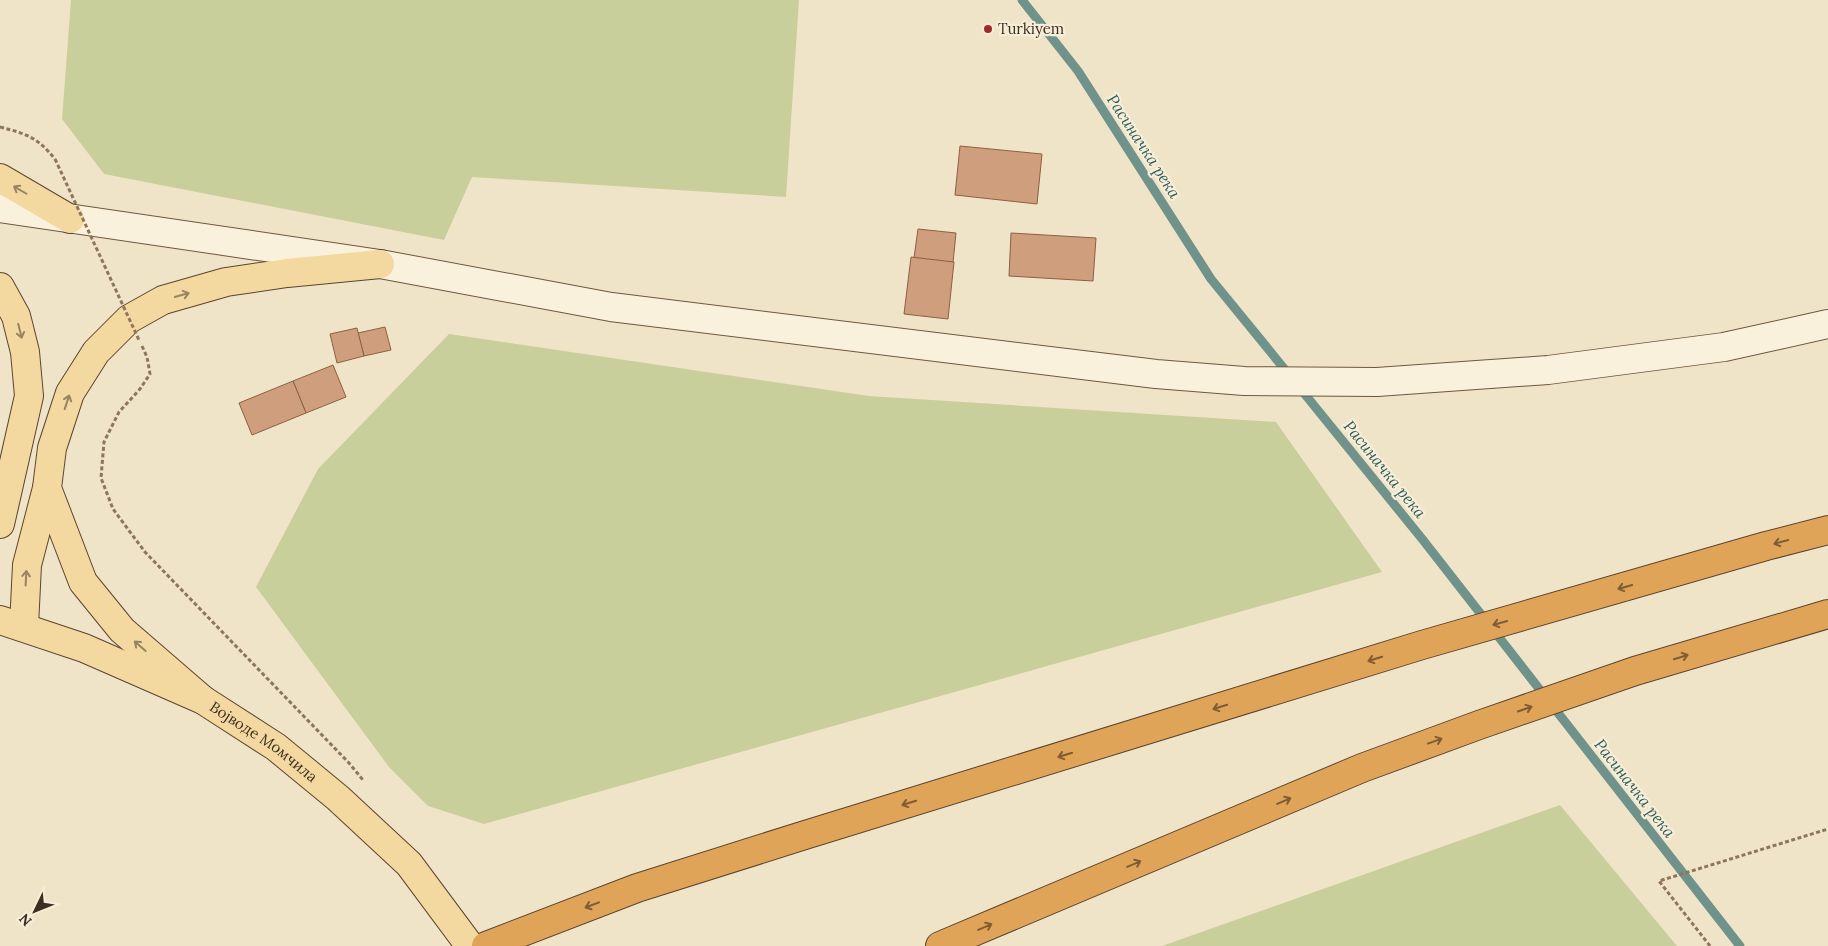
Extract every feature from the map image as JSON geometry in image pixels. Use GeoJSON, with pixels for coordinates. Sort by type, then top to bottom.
{"type":"FeatureCollection","features":[{"type":"Feature","properties":{"kind":"highway"},"geometry":{"type":"LineString","coordinates":[[486,946],[638,888],[1422,645],[1766,546],[1828,530]]}},
{"type":"Feature","properties":{"kind":"highway"},"geometry":{"type":"LineString","coordinates":[[940,946],[1362,768],[1635,671],[1828,614]]}},
{"type":"Feature","properties":{"kind":"main road"},"geometry":{"type":"LineString","coordinates":[[0,178],[70,219]]}},
{"type":"Feature","properties":{"kind":"main road"},"geometry":{"type":"LineString","coordinates":[[0,208],[380,264],[611,307],[1156,374],[1244,381],[1377,382],[1548,370],[1724,347],[1828,324]]}},
{"type":"Feature","properties":{"kind":"main road"},"geometry":{"type":"LineString","coordinates":[[12,623],[47,488],[52,448],[70,393],[96,352],[129,319],[163,300],[226,282],[287,273],[380,264]]}},
{"type":"Feature","properties":{"kind":"main road"},"geometry":{"type":"LineString","coordinates":[[0,287],[16,316],[25,352],[29,396],[8,465],[0,524]]}},
{"type":"Feature","properties":{"kind":"main road"},"geometry":{"type":"LineString","coordinates":[[47,488],[82,582],[122,630],[203,700]]}},
{"type":"Feature","properties":{"kind":"main road","name":"Војводе Момчила"},"geometry":{"type":"LineString","coordinates":[[12,623],[84,648],[203,700],[276,747],[338,798],[409,864],[470,946]]}},
{"type":"Feature","properties":{"kind":"path"},"geometry":{"type":"LineString","coordinates":[[0,127],[26,134],[43,144],[55,158],[147,357],[150,374],[140,389],[119,412],[104,442],[101,478],[113,509],[145,552],[349,763],[365,782]]}},
{"type":"Feature","properties":{"kind":"path"},"geometry":{"type":"LineString","coordinates":[[1710,946],[1658,881],[1828,829]]}},
{"type":"Feature","properties":{"kind":"green space"},"geometry":{"type":"Polygon","coordinates":[[[71,0],[799,0],[786,197],[472,177],[444,240],[104,174],[62,119],[71,0]]]}},
{"type":"Feature","properties":{"kind":"green space"},"geometry":{"type":"Polygon","coordinates":[[[449,334],[869,396],[1276,422],[1382,572],[484,824],[428,806],[389,767],[256,587],[318,469],[449,334]]]}},
{"type":"Feature","properties":{"kind":"green space"},"geometry":{"type":"Polygon","coordinates":[[[1560,805],[1677,946],[1162,946],[1560,805]]]}},
{"type":"Feature","properties":{"kind":"building"},"geometry":{"type":"Polygon","coordinates":[[[960,146],[1042,154],[1037,204],[955,195],[960,146]]]}},
{"type":"Feature","properties":{"kind":"building"},"geometry":{"type":"Polygon","coordinates":[[[918,229],[956,233],[953,263],[914,258],[918,229]]]}},
{"type":"Feature","properties":{"kind":"building"},"geometry":{"type":"Polygon","coordinates":[[[1011,233],[1096,238],[1093,281],[1009,276],[1011,233]]]}},
{"type":"Feature","properties":{"kind":"building"},"geometry":{"type":"Polygon","coordinates":[[[911,257],[954,262],[948,319],[904,314],[911,257]]]}},
{"type":"Feature","properties":{"kind":"building"},"geometry":{"type":"Polygon","coordinates":[[[385,327],[391,350],[364,356],[358,333],[385,327]]]}},
{"type":"Feature","properties":{"kind":"building"},"geometry":{"type":"Polygon","coordinates":[[[357,328],[364,356],[337,363],[330,334],[357,328]]]}},
{"type":"Feature","properties":{"kind":"building"},"geometry":{"type":"Polygon","coordinates":[[[333,365],[346,397],[306,413],[293,381],[333,365]]]}},
{"type":"Feature","properties":{"kind":"building"},"geometry":{"type":"Polygon","coordinates":[[[293,381],[306,413],[252,435],[239,403],[293,381]]]}},
{"type":"Feature","properties":{"kind":"waterway","name":"Расиначка река"},"geometry":{"type":"LineString","coordinates":[[1022,0],[1078,71],[1211,279],[1291,377]]}},
{"type":"Feature","properties":{"kind":"waterway","name":"Расиначка река"},"geometry":{"type":"LineString","coordinates":[[1299,387],[1423,540],[1740,946]]}},
{"type":"Feature","properties":{"kind":"place","name":"Turkiyem"},"geometry":{"type":"Point","coordinates":[988,29]}}]}
